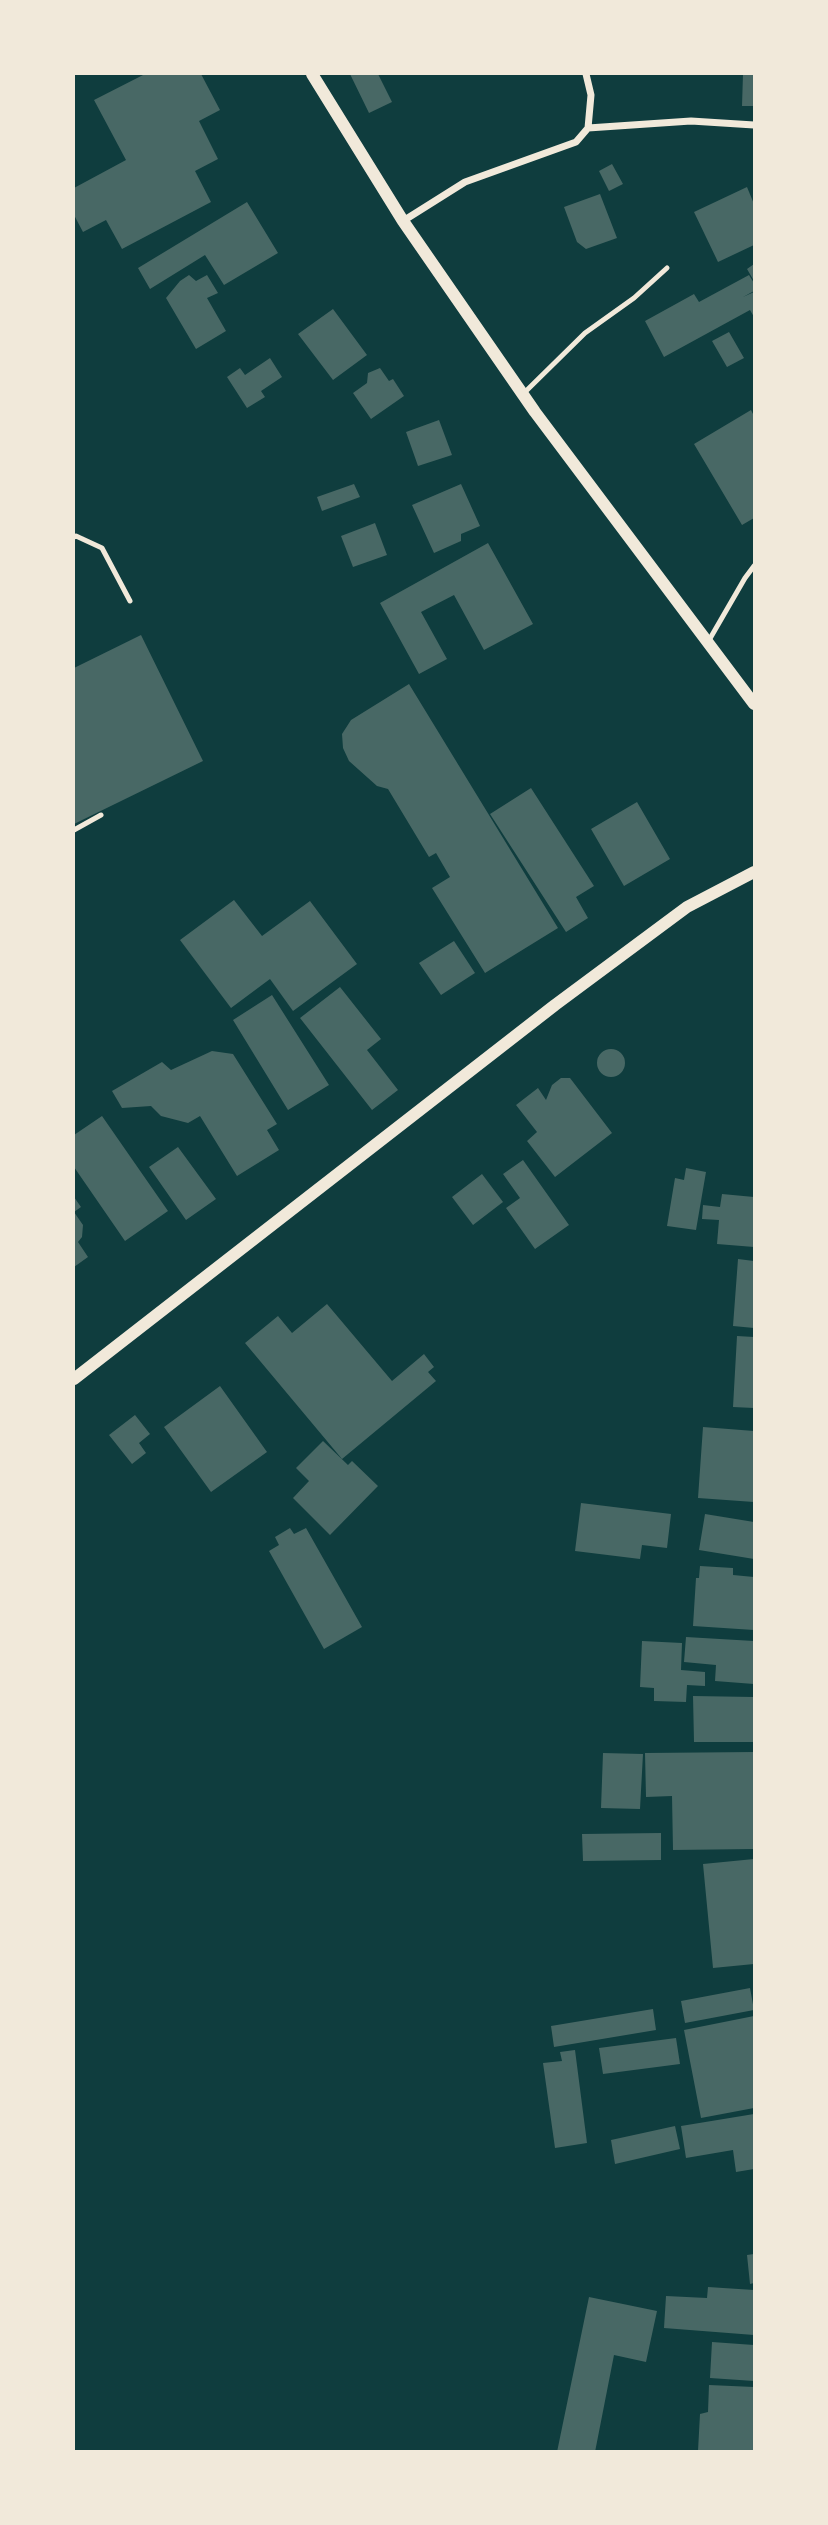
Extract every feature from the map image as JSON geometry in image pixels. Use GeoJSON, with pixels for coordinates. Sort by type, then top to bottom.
{"type":"FeatureCollection","features":[{"type":"Feature","properties":{"kind":"street"},"geometry":{"type":"LineString","coordinates":[[312,74],[403,221],[523,394],[754,704]]}},
{"type":"Feature","properties":{"kind":"street"},"geometry":{"type":"LineString","coordinates":[[403,221],[465,182],[576,142],[588,128],[591,95],[586,74]]}},
{"type":"Feature","properties":{"kind":"street"},"geometry":{"type":"LineString","coordinates":[[588,128],[691,121],[754,125]]}},
{"type":"Feature","properties":{"kind":"street"},"geometry":{"type":"LineString","coordinates":[[74,1379],[566,997],[687,907],[754,872]]}},
{"type":"Feature","properties":{"kind":"lane"},"geometry":{"type":"LineString","coordinates":[[523,394],[585,334],[634,299],[667,268]]}},
{"type":"Feature","properties":{"kind":"lane"},"geometry":{"type":"LineString","coordinates":[[74,537],[102,548],[131,601]]}},
{"type":"Feature","properties":{"kind":"lane"},"geometry":{"type":"LineString","coordinates":[[708,642],[754,566]]}},
{"type":"Feature","properties":{"kind":"lane"},"geometry":{"type":"LineString","coordinates":[[74,830],[101,815]]}},
{"type":"Feature","properties":{"kind":"building"},"geometry":{"type":"Polygon","coordinates":[[[145,74],[201,74],[220,110],[199,121],[218,159],[195,171],[211,202],[122,249],[106,220],[83,232],[74,215],[74,188],[126,160],[94,100],[145,74]]]}},
{"type":"Feature","properties":{"kind":"building"},"geometry":{"type":"Polygon","coordinates":[[[350,74],[378,74],[392,102],[369,113],[350,74]]]}},
{"type":"Feature","properties":{"kind":"building"},"geometry":{"type":"Polygon","coordinates":[[[743,74],[754,74],[754,106],[742,106],[743,74]]]}},
{"type":"Feature","properties":{"kind":"building"},"geometry":{"type":"Polygon","coordinates":[[[612,164],[623,184],[609,191],[599,171],[612,164]]]}},
{"type":"Feature","properties":{"kind":"building"},"geometry":{"type":"Polygon","coordinates":[[[747,187],[754,204],[754,245],[718,262],[694,212],[747,187]]]}},
{"type":"Feature","properties":{"kind":"building"},"geometry":{"type":"Polygon","coordinates":[[[600,194],[617,238],[586,249],[577,242],[564,207],[600,194]]]}},
{"type":"Feature","properties":{"kind":"building"},"geometry":{"type":"Polygon","coordinates":[[[247,202],[278,253],[224,285],[205,255],[150,289],[138,268],[247,202]]]}},
{"type":"Feature","properties":{"kind":"building"},"geometry":{"type":"Polygon","coordinates":[[[754,264],[754,281],[747,269],[754,264]]]}},
{"type":"Feature","properties":{"kind":"building"},"geometry":{"type":"Polygon","coordinates":[[[189,275],[196,281],[207,275],[218,293],[207,298],[226,331],[196,349],[166,298],[180,281],[189,275]]]}},
{"type":"Feature","properties":{"kind":"building"},"geometry":{"type":"Polygon","coordinates":[[[749,275],[754,283],[754,291],[743,297],[754,292],[754,317],[750,310],[664,357],[645,321],[694,294],[699,302],[749,275]]]}},
{"type":"Feature","properties":{"kind":"building"},"geometry":{"type":"Polygon","coordinates":[[[333,309],[367,355],[333,380],[298,334],[333,309]]]}},
{"type":"Feature","properties":{"kind":"building"},"geometry":{"type":"Polygon","coordinates":[[[729,332],[744,358],[727,367],[712,341],[729,332]]]}},
{"type":"Feature","properties":{"kind":"building"},"geometry":{"type":"Polygon","coordinates":[[[270,358],[282,377],[261,391],[265,397],[247,408],[227,377],[240,368],[245,375],[270,358]]]}},
{"type":"Feature","properties":{"kind":"building"},"geometry":{"type":"Polygon","coordinates":[[[380,368],[389,381],[393,379],[404,396],[371,419],[353,393],[367,383],[368,373],[380,368]]]}},
{"type":"Feature","properties":{"kind":"building"},"geometry":{"type":"Polygon","coordinates":[[[751,410],[754,416],[754,518],[742,525],[694,444],[751,410]]]}},
{"type":"Feature","properties":{"kind":"building"},"geometry":{"type":"Polygon","coordinates":[[[439,420],[452,455],[418,466],[406,432],[439,420]]]}},
{"type":"Feature","properties":{"kind":"building"},"geometry":{"type":"Polygon","coordinates":[[[354,484],[360,497],[322,511],[317,497],[354,484]]]}},
{"type":"Feature","properties":{"kind":"building"},"geometry":{"type":"Polygon","coordinates":[[[461,484],[480,526],[461,534],[461,541],[434,553],[412,505],[461,484]]]}},
{"type":"Feature","properties":{"kind":"building"},"geometry":{"type":"Polygon","coordinates":[[[375,523],[387,555],[353,567],[341,536],[375,523]]]}},
{"type":"Feature","properties":{"kind":"building"},"geometry":{"type":"Polygon","coordinates":[[[488,543],[533,624],[484,650],[454,595],[421,612],[447,659],[419,674],[380,603],[488,543]]]}},
{"type":"Feature","properties":{"kind":"building"},"geometry":{"type":"Polygon","coordinates":[[[141,635],[203,761],[74,824],[74,668],[141,635]]]}},
{"type":"Feature","properties":{"kind":"building"},"geometry":{"type":"Polygon","coordinates":[[[409,684],[558,928],[485,973],[432,888],[450,877],[436,853],[429,857],[388,789],[377,786],[349,761],[343,748],[342,734],[351,720],[409,684]]]}},
{"type":"Feature","properties":{"kind":"building"},"geometry":{"type":"Polygon","coordinates":[[[531,788],[594,886],[576,897],[588,918],[566,932],[490,814],[531,788]]]}},
{"type":"Feature","properties":{"kind":"building"},"geometry":{"type":"Polygon","coordinates":[[[637,802],[670,859],[624,886],[591,829],[637,802]]]}},
{"type":"Feature","properties":{"kind":"building"},"geometry":{"type":"Polygon","coordinates":[[[234,900],[262,936],[310,901],[357,964],[293,1011],[270,979],[231,1008],[180,940],[234,900]]]}},
{"type":"Feature","properties":{"kind":"building"},"geometry":{"type":"Polygon","coordinates":[[[454,941],[475,973],[441,995],[419,963],[454,941]]]}},
{"type":"Feature","properties":{"kind":"building"},"geometry":{"type":"Polygon","coordinates":[[[340,987],[381,1039],[367,1050],[398,1090],[372,1110],[300,1018],[340,987]]]}},
{"type":"Feature","properties":{"kind":"building"},"geometry":{"type":"Polygon","coordinates":[[[272,995],[329,1085],[288,1110],[233,1020],[272,995]]]}},
{"type":"Feature","properties":{"kind":"building"},"geometry":{"type":"Polygon","coordinates":[[[611,1049],[621,1053],[625,1063],[621,1073],[611,1077],[601,1073],[597,1063],[601,1053],[611,1049]]]}},
{"type":"Feature","properties":{"kind":"building"},"geometry":{"type":"Polygon","coordinates":[[[212,1051],[233,1054],[277,1124],[267,1130],[279,1150],[237,1176],[200,1116],[188,1123],[161,1116],[151,1106],[122,1108],[112,1091],[162,1062],[171,1070],[212,1051]]]}},
{"type":"Feature","properties":{"kind":"building"},"geometry":{"type":"Polygon","coordinates":[[[561,1078],[570,1078],[612,1133],[555,1177],[527,1141],[537,1132],[516,1105],[538,1088],[546,1100],[552,1085],[561,1078]]]}},
{"type":"Feature","properties":{"kind":"building"},"geometry":{"type":"Polygon","coordinates":[[[102,1116],[168,1211],[125,1241],[74,1167],[74,1135],[102,1116]]]}},
{"type":"Feature","properties":{"kind":"building"},"geometry":{"type":"Polygon","coordinates":[[[178,1147],[216,1199],[186,1220],[149,1167],[178,1147]]]}},
{"type":"Feature","properties":{"kind":"building"},"geometry":{"type":"Polygon","coordinates":[[[523,1160],[569,1225],[535,1249],[506,1208],[520,1198],[503,1174],[523,1160]]]}},
{"type":"Feature","properties":{"kind":"building"},"geometry":{"type":"Polygon","coordinates":[[[686,1168],[706,1172],[696,1230],[667,1226],[675,1178],[684,1180],[686,1168]]]}},
{"type":"Feature","properties":{"kind":"building"},"geometry":{"type":"Polygon","coordinates":[[[482,1174],[503,1202],[473,1225],[452,1197],[482,1174]]]}},
{"type":"Feature","properties":{"kind":"building"},"geometry":{"type":"Polygon","coordinates":[[[722,1194],[754,1197],[754,1247],[717,1244],[719,1220],[702,1219],[703,1205],[720,1207],[722,1194]]]}},
{"type":"Feature","properties":{"kind":"building"},"geometry":{"type":"Polygon","coordinates":[[[74,1197],[81,1207],[74,1212],[74,1197]]]}},
{"type":"Feature","properties":{"kind":"building"},"geometry":{"type":"Polygon","coordinates":[[[74,1212],[83,1225],[82,1237],[78,1242],[88,1257],[74,1267],[74,1212]]]}},
{"type":"Feature","properties":{"kind":"building"},"geometry":{"type":"Polygon","coordinates":[[[738,1259],[754,1261],[754,1328],[733,1326],[738,1259]]]}},
{"type":"Feature","properties":{"kind":"building"},"geometry":{"type":"Polygon","coordinates":[[[327,1304],[392,1381],[424,1354],[434,1367],[428,1372],[436,1381],[342,1459],[245,1343],[278,1316],[292,1333],[327,1304]]]}},
{"type":"Feature","properties":{"kind":"building"},"geometry":{"type":"Polygon","coordinates":[[[737,1336],[754,1337],[754,1408],[733,1407],[737,1336]]]}},
{"type":"Feature","properties":{"kind":"building"},"geometry":{"type":"Polygon","coordinates":[[[220,1386],[267,1452],[211,1492],[164,1427],[220,1386]]]}},
{"type":"Feature","properties":{"kind":"building"},"geometry":{"type":"Polygon","coordinates":[[[135,1415],[150,1434],[139,1443],[146,1453],[132,1464],[109,1435],[135,1415]]]}},
{"type":"Feature","properties":{"kind":"building"},"geometry":{"type":"Polygon","coordinates":[[[703,1427],[754,1431],[754,1502],[698,1498],[703,1427]]]}},
{"type":"Feature","properties":{"kind":"building"},"geometry":{"type":"Polygon","coordinates":[[[323,1441],[348,1465],[352,1461],[378,1486],[330,1535],[293,1498],[309,1481],[296,1468],[323,1441]]]}},
{"type":"Feature","properties":{"kind":"building"},"geometry":{"type":"Polygon","coordinates":[[[581,1503],[671,1514],[667,1548],[642,1545],[640,1559],[575,1551],[581,1503]]]}},
{"type":"Feature","properties":{"kind":"building"},"geometry":{"type":"Polygon","coordinates":[[[705,1514],[754,1522],[754,1559],[699,1550],[705,1514]]]}},
{"type":"Feature","properties":{"kind":"building"},"geometry":{"type":"Polygon","coordinates":[[[290,1528],[294,1534],[306,1528],[362,1627],[324,1649],[269,1551],[279,1545],[275,1537],[290,1528]]]}},
{"type":"Feature","properties":{"kind":"building"},"geometry":{"type":"Polygon","coordinates":[[[700,1566],[733,1568],[733,1575],[754,1577],[754,1630],[693,1626],[696,1578],[699,1578],[700,1566]]]}},
{"type":"Feature","properties":{"kind":"building"},"geometry":{"type":"Polygon","coordinates":[[[686,1637],[754,1641],[754,1684],[715,1681],[716,1665],[684,1662],[686,1637]]]}},
{"type":"Feature","properties":{"kind":"building"},"geometry":{"type":"Polygon","coordinates":[[[642,1641],[682,1643],[681,1670],[705,1672],[705,1686],[687,1685],[686,1702],[654,1701],[654,1688],[640,1687],[642,1641]]]}},
{"type":"Feature","properties":{"kind":"building"},"geometry":{"type":"Polygon","coordinates":[[[693,1696],[754,1697],[754,1742],[694,1742],[693,1696]]]}},
{"type":"Feature","properties":{"kind":"building"},"geometry":{"type":"Polygon","coordinates":[[[754,1752],[754,1849],[673,1850],[672,1796],[646,1797],[645,1753],[754,1752]]]}},
{"type":"Feature","properties":{"kind":"building"},"geometry":{"type":"Polygon","coordinates":[[[603,1753],[643,1754],[640,1809],[601,1808],[603,1753]]]}},
{"type":"Feature","properties":{"kind":"building"},"geometry":{"type":"Polygon","coordinates":[[[661,1833],[661,1860],[583,1861],[582,1834],[661,1833]]]}},
{"type":"Feature","properties":{"kind":"building"},"geometry":{"type":"Polygon","coordinates":[[[754,1859],[754,1964],[713,1968],[703,1864],[754,1859]]]}},
{"type":"Feature","properties":{"kind":"building"},"geometry":{"type":"Polygon","coordinates":[[[750,1988],[754,2010],[685,2023],[681,2001],[750,1988]]]}},
{"type":"Feature","properties":{"kind":"building"},"geometry":{"type":"Polygon","coordinates":[[[653,2009],[656,2030],[554,2047],[551,2026],[653,2009]]]}},
{"type":"Feature","properties":{"kind":"building"},"geometry":{"type":"Polygon","coordinates":[[[754,2016],[754,2108],[701,2118],[684,2030],[754,2016]]]}},
{"type":"Feature","properties":{"kind":"building"},"geometry":{"type":"Polygon","coordinates":[[[676,2038],[680,2064],[603,2074],[599,2048],[676,2038]]]}},
{"type":"Feature","properties":{"kind":"building"},"geometry":{"type":"Polygon","coordinates":[[[575,2050],[587,2143],[555,2148],[543,2063],[562,2061],[560,2052],[575,2050]]]}},
{"type":"Feature","properties":{"kind":"building"},"geometry":{"type":"Polygon","coordinates":[[[754,2114],[754,2169],[736,2172],[733,2150],[686,2158],[681,2126],[754,2114]]]}},
{"type":"Feature","properties":{"kind":"building"},"geometry":{"type":"Polygon","coordinates":[[[675,2126],[680,2149],[615,2164],[611,2140],[675,2126]]]}},
{"type":"Feature","properties":{"kind":"building"},"geometry":{"type":"Polygon","coordinates":[[[754,2254],[754,2283],[750,2284],[747,2255],[754,2254]]]}},
{"type":"Feature","properties":{"kind":"building"},"geometry":{"type":"Polygon","coordinates":[[[708,2287],[754,2290],[754,2335],[664,2328],[666,2296],[707,2298],[708,2287]]]}},
{"type":"Feature","properties":{"kind":"building"},"geometry":{"type":"Polygon","coordinates":[[[589,2297],[657,2311],[646,2362],[614,2355],[595,2452],[557,2452],[589,2297]]]}},
{"type":"Feature","properties":{"kind":"building"},"geometry":{"type":"Polygon","coordinates":[[[712,2342],[754,2345],[754,2381],[710,2378],[712,2342]]]}},
{"type":"Feature","properties":{"kind":"building"},"geometry":{"type":"Polygon","coordinates":[[[709,2385],[754,2387],[754,2452],[698,2451],[700,2414],[708,2412],[709,2385]]]}}]}
